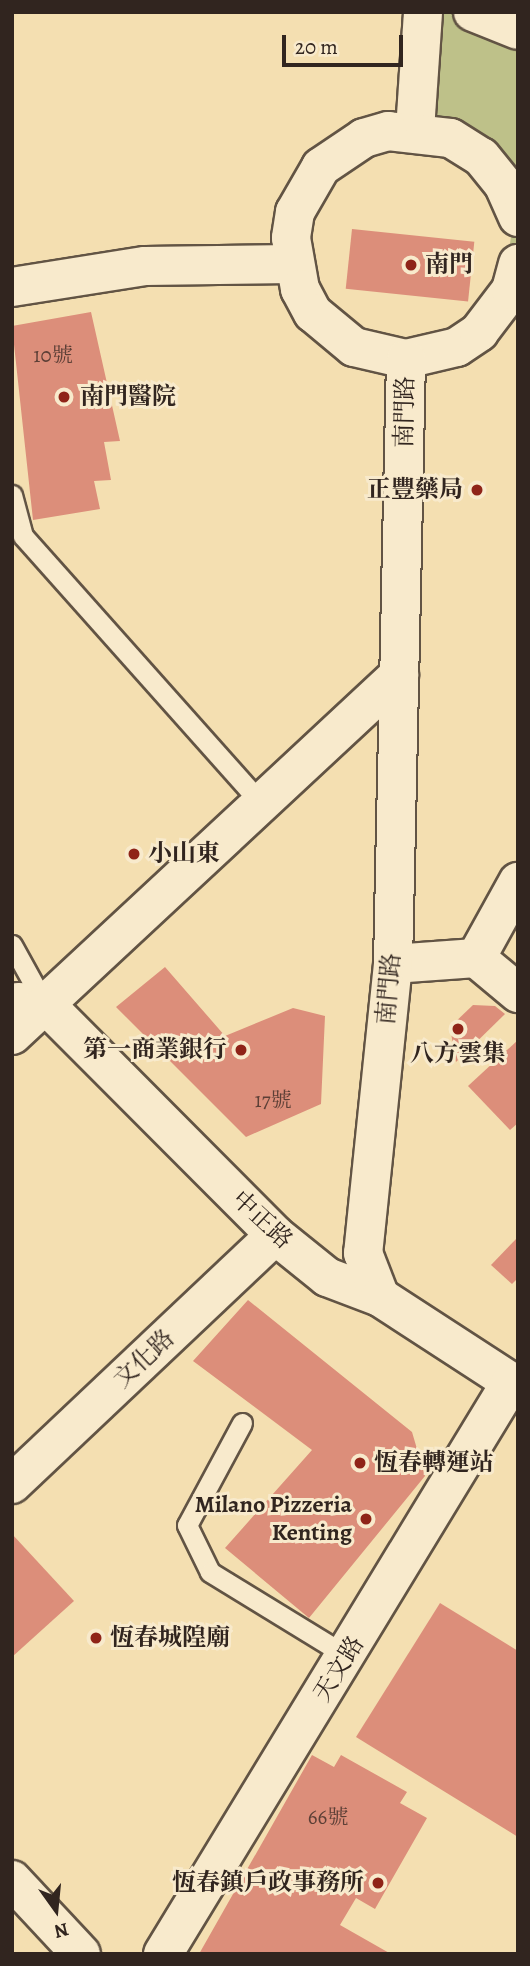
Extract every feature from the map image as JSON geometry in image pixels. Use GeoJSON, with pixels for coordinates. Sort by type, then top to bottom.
{"type":"FeatureCollection","features":[{"type":"Feature","properties":{"kind":"street"},"geometry":{"type":"LineString","coordinates":[[415,130],[423,12]]}},
{"type":"Feature","properties":{"kind":"street"},"geometry":{"type":"LineString","coordinates":[[473,12],[518,30]]}},
{"type":"Feature","properties":{"kind":"street"},"geometry":{"type":"LineString","coordinates":[[516,283],[498,313],[457,347],[406,359],[366,351],[332,332],[313,313],[292,264],[295,212],[321,167],[363,138],[415,130],[450,138],[481,157],[504,185],[518,217]]}},
{"type":"Feature","properties":{"kind":"street"},"geometry":{"type":"LineString","coordinates":[[12,287],[145,266],[292,264]]}},
{"type":"Feature","properties":{"kind":"street","name":"南門路"},"geometry":{"type":"LineString","coordinates":[[380,1297],[363,1253],[362,1227],[393,964],[406,359]]}},
{"type":"Feature","properties":{"kind":"street"},"geometry":{"type":"LineString","coordinates":[[12,1035],[28,1002],[261,803],[399,675]]}},
{"type":"Feature","properties":{"kind":"street"},"geometry":{"type":"LineString","coordinates":[[476,958],[518,882]]}},
{"type":"Feature","properties":{"kind":"street"},"geometry":{"type":"LineString","coordinates":[[393,964],[476,958],[518,992]]}},
{"type":"Feature","properties":{"kind":"street","name":"中正路"},"geometry":{"type":"LineString","coordinates":[[28,1002],[275,1235],[327,1277],[380,1297],[514,1385]]}},
{"type":"Feature","properties":{"kind":"street","name":"文化路"},"geometry":{"type":"LineString","coordinates":[[12,1484],[275,1235]]}},
{"type":"Feature","properties":{"kind":"street","name":"天文路"},"geometry":{"type":"LineString","coordinates":[[163,1954],[514,1385]]}},
{"type":"Feature","properties":{"kind":"street"},"geometry":{"type":"LineString","coordinates":[[12,1880],[81,1954]]}},
{"type":"Feature","properties":{"kind":"lane"},"geometry":{"type":"LineString","coordinates":[[12,495],[18,542],[261,803]]}},
{"type":"Feature","properties":{"kind":"lane"},"geometry":{"type":"LineString","coordinates":[[12,945],[28,1002]]}},
{"type":"Feature","properties":{"kind":"lane"},"geometry":{"type":"LineString","coordinates":[[242,1423],[187,1525],[210,1572],[347,1656]]}},
{"type":"Feature","properties":{"kind":"green space"},"geometry":{"type":"Polygon","coordinates":[[[424,12],[473,12],[518,30],[518,289],[505,281],[514,214],[482,156],[421,128],[424,12]]]}},
{"type":"Feature","properties":{"kind":"building","name":"南門"},"geometry":{"type":"Polygon","coordinates":[[[352,229],[474,242],[468,302],[346,289],[352,229]]]}},
{"type":"Feature","properties":{"kind":"building","name":"南門醫院"},"geometry":{"type":"Polygon","coordinates":[[[91,312],[120,441],[104,442],[111,480],[94,481],[100,509],[33,520],[12,326],[91,312]]]}},
{"type":"Feature","properties":{"kind":"building","name":"第一商業銀行"},"geometry":{"type":"Polygon","coordinates":[[[165,967],[225,1036],[293,1008],[325,1016],[321,1104],[246,1137],[116,1007],[165,967]]]}},
{"type":"Feature","properties":{"kind":"building"},"geometry":{"type":"Polygon","coordinates":[[[473,1005],[495,1006],[505,1014],[456,1062],[450,1027],[473,1005]]]}},
{"type":"Feature","properties":{"kind":"building"},"geometry":{"type":"Polygon","coordinates":[[[518,1040],[518,1123],[510,1130],[468,1086],[518,1040]]]}},
{"type":"Feature","properties":{"kind":"building"},"geometry":{"type":"Polygon","coordinates":[[[518,1237],[518,1278],[512,1284],[491,1265],[518,1237]]]}},
{"type":"Feature","properties":{"kind":"building","name":"恆春轉運站"},"geometry":{"type":"Polygon","coordinates":[[[248,1300],[412,1432],[425,1476],[309,1618],[225,1548],[312,1450],[193,1361],[248,1300]]]}},
{"type":"Feature","properties":{"kind":"building"},"geometry":{"type":"Polygon","coordinates":[[[12,1534],[74,1601],[12,1657],[12,1534]]]}},
{"type":"Feature","properties":{"kind":"building"},"geometry":{"type":"Polygon","coordinates":[[[440,1603],[518,1651],[518,1837],[356,1737],[440,1603]]]}},
{"type":"Feature","properties":{"kind":"building"},"geometry":{"type":"Polygon","coordinates":[[[312,1755],[334,1767],[341,1755],[407,1792],[400,1803],[427,1818],[375,1909],[356,1898],[340,1925],[391,1954],[199,1954],[312,1755]]]}},
{"type":"Feature","properties":{"kind":"place","name":"南門"},"geometry":{"type":"Point","coordinates":[411,265]}},
{"type":"Feature","properties":{"kind":"place","name":"南門醫院"},"geometry":{"type":"Point","coordinates":[64,397]}},
{"type":"Feature","properties":{"kind":"place","name":"正豐藥局"},"geometry":{"type":"Point","coordinates":[477,490]}},
{"type":"Feature","properties":{"kind":"place","name":"小山東"},"geometry":{"type":"Point","coordinates":[134,854]}},
{"type":"Feature","properties":{"kind":"place","name":"八方雲集"},"geometry":{"type":"Point","coordinates":[458,1029]}},
{"type":"Feature","properties":{"kind":"place","name":"第一商業銀行"},"geometry":{"type":"Point","coordinates":[241,1050]}},
{"type":"Feature","properties":{"kind":"place","name":"恆春轉運站"},"geometry":{"type":"Point","coordinates":[360,1463]}},
{"type":"Feature","properties":{"kind":"place","name":"Milano Pizzeria Kenting"},"geometry":{"type":"Point","coordinates":[366,1519]}},
{"type":"Feature","properties":{"kind":"place","name":"恆春城隍廟"},"geometry":{"type":"Point","coordinates":[96,1638]}},
{"type":"Feature","properties":{"kind":"place","name":"恆春鎮戶政事務所"},"geometry":{"type":"Point","coordinates":[378,1883]}}]}
